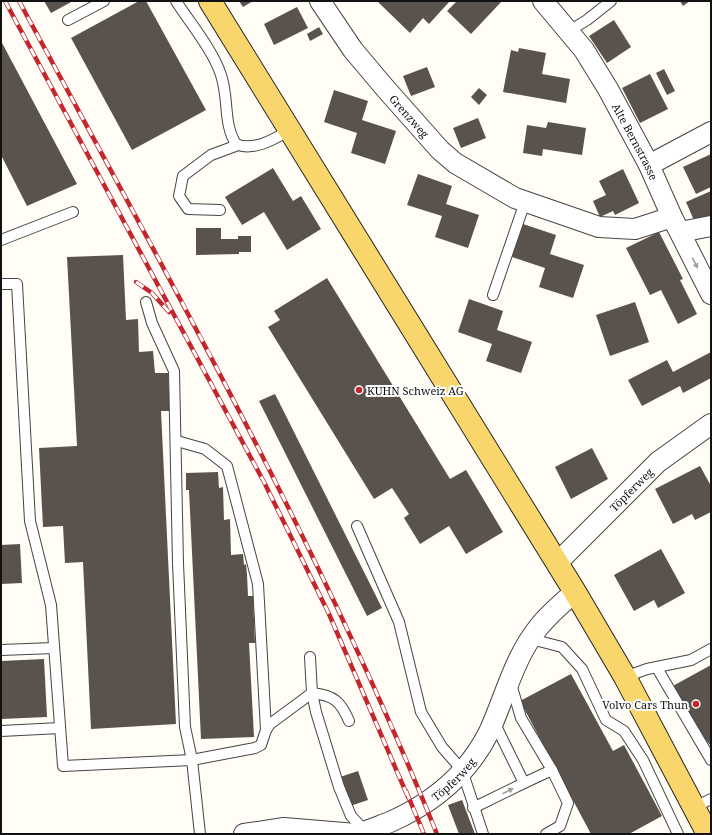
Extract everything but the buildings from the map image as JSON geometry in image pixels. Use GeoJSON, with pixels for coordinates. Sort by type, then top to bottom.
{"type":"FeatureCollection","features":[{"type":"Feature","properties":{"kind":"main road"},"geometry":{"type":"LineString","coordinates":[[210,1],[558,562],[625,677],[703,803],[708,834]]}},
{"type":"Feature","properties":{"kind":"street","name":"Grenzweg"},"geometry":{"type":"LineString","coordinates":[[320,1],[353,50],[440,150],[455,163],[515,198],[599,227],[622,230],[649,226],[711,226]]}},
{"type":"Feature","properties":{"kind":"street","name":"Alte Bernstrasse"},"geometry":{"type":"LineString","coordinates":[[543,1],[569,31],[596,69],[649,165],[676,225],[711,294]]}},
{"type":"Feature","properties":{"kind":"street"},"geometry":{"type":"LineString","coordinates":[[649,165],[711,132]]}},
{"type":"Feature","properties":{"kind":"street","name":"Töpferweg"},"geometry":{"type":"LineString","coordinates":[[558,562],[658,462],[711,424]]}},
{"type":"Feature","properties":{"kind":"street","name":"Töpferweg"},"geometry":{"type":"LineString","coordinates":[[244,834],[284,828],[355,833],[402,816],[435,797],[452,784],[476,754],[493,720],[510,679],[531,639],[551,613],[575,592]]}},
{"type":"Feature","properties":{"kind":"lane"},"geometry":{"type":"LineString","coordinates":[[68,20],[104,1]]}},
{"type":"Feature","properties":{"kind":"lane"},"geometry":{"type":"LineString","coordinates":[[176,1],[211,55],[221,74],[226,91],[228,124],[233,139],[238,145]]}},
{"type":"Feature","properties":{"kind":"lane"},"geometry":{"type":"LineString","coordinates":[[569,31],[587,20],[611,1]]}},
{"type":"Feature","properties":{"kind":"lane"},"geometry":{"type":"LineString","coordinates":[[220,210],[188,209],[179,196],[183,176],[211,155],[238,145],[251,146],[263,143],[290,130]]}},
{"type":"Feature","properties":{"kind":"lane"},"geometry":{"type":"LineString","coordinates":[[493,295],[525,202]]}},
{"type":"Feature","properties":{"kind":"lane"},"geometry":{"type":"LineString","coordinates":[[1,240],[73,212]]}},
{"type":"Feature","properties":{"kind":"lane"},"geometry":{"type":"LineString","coordinates":[[1,284],[17,284],[30,521],[51,604],[63,766],[192,760],[255,748],[261,745],[264,740],[266,730],[258,584],[227,466],[205,450],[176,441]]}},
{"type":"Feature","properties":{"kind":"lane"},"geometry":{"type":"LineString","coordinates":[[146,302],[152,323],[174,371],[178,563],[185,727],[192,760],[200,834]]}},
{"type":"Feature","properties":{"kind":"lane"},"geometry":{"type":"LineString","coordinates":[[357,526],[399,622],[421,712],[442,747],[462,770],[483,834]]}},
{"type":"Feature","properties":{"kind":"lane"},"geometry":{"type":"LineString","coordinates":[[531,639],[562,647],[582,669],[606,720],[624,731],[642,760],[678,834]]}},
{"type":"Feature","properties":{"kind":"lane"},"geometry":{"type":"LineString","coordinates":[[1,650],[54,648]]}},
{"type":"Feature","properties":{"kind":"lane"},"geometry":{"type":"LineString","coordinates":[[625,677],[691,660],[711,649]]}},
{"type":"Feature","properties":{"kind":"lane"},"geometry":{"type":"LineString","coordinates":[[310,657],[312,693],[316,712],[339,787],[351,816],[355,833]]}},
{"type":"Feature","properties":{"kind":"lane"},"geometry":{"type":"LineString","coordinates":[[657,668],[711,760]]}},
{"type":"Feature","properties":{"kind":"lane"},"geometry":{"type":"LineString","coordinates":[[510,679],[521,718],[552,770],[568,803],[560,826],[546,834]]}},
{"type":"Feature","properties":{"kind":"lane"},"geometry":{"type":"LineString","coordinates":[[266,730],[278,717],[312,693],[327,694],[343,707],[349,721]]}},
{"type":"Feature","properties":{"kind":"lane"},"geometry":{"type":"LineString","coordinates":[[493,720],[524,783]]}},
{"type":"Feature","properties":{"kind":"lane"},"geometry":{"type":"LineString","coordinates":[[1,731],[60,728]]}},
{"type":"Feature","properties":{"kind":"lane"},"geometry":{"type":"LineString","coordinates":[[474,808],[552,770]]}},
{"type":"Feature","properties":{"kind":"railway"},"geometry":{"type":"LineString","coordinates":[[5,1],[264,482],[329,614],[408,797]]}},
{"type":"Feature","properties":{"kind":"railway"},"geometry":{"type":"LineString","coordinates":[[19,1],[240,412],[343,620],[392,726],[437,834]]}},
{"type":"Feature","properties":{"kind":"railway"},"geometry":{"type":"LineString","coordinates":[[136,282],[152,293],[169,312]]}},
{"type":"Feature","properties":{"kind":"railway"},"geometry":{"type":"LineString","coordinates":[[406,791],[424,834]]}},
{"type":"Feature","properties":{"kind":"place","name":"KUHN Schweiz AG"},"geometry":{"type":"Point","coordinates":[359,390]}},
{"type":"Feature","properties":{"kind":"place","name":"Volvo Cars Thun"},"geometry":{"type":"Point","coordinates":[696,704]}}]}
